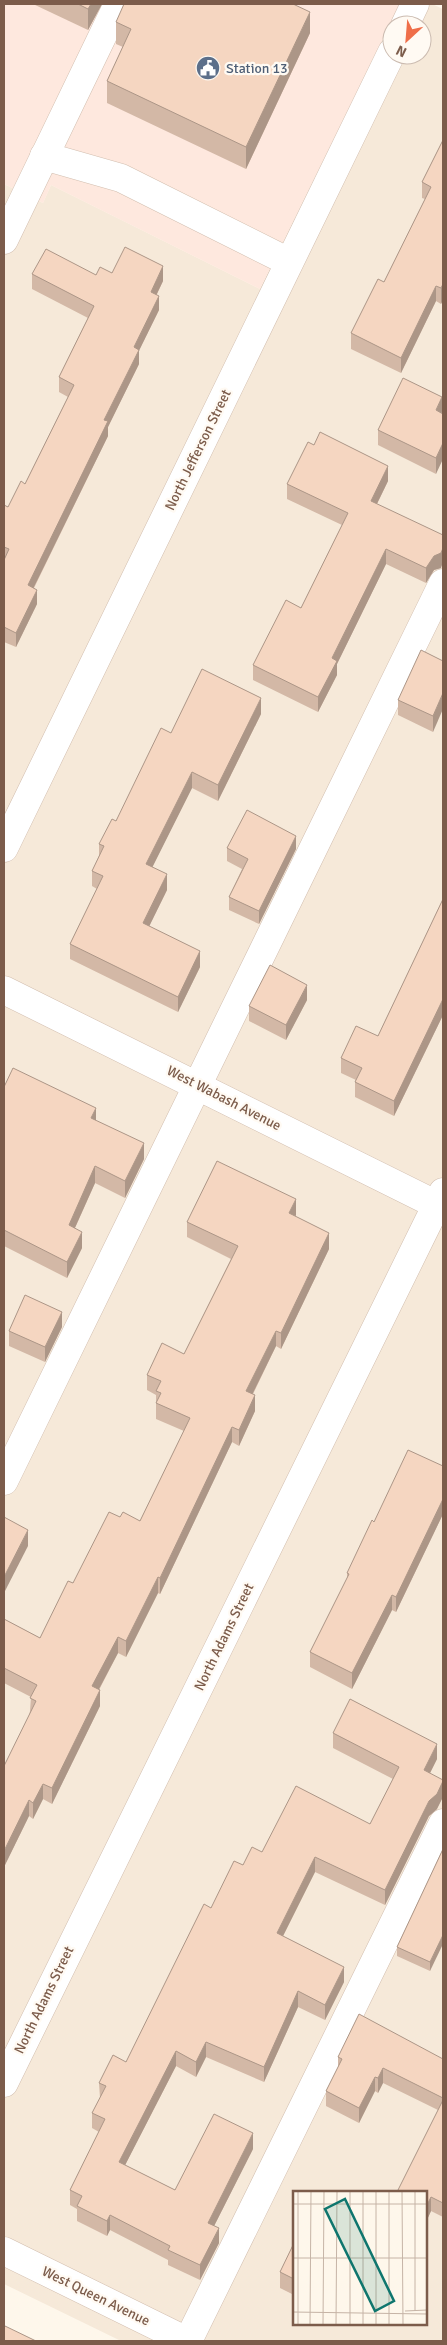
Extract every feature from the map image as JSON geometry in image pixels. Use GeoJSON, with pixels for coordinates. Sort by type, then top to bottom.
{"type":"FeatureCollection","features":[{"type":"Feature","properties":{"kind":"street"},"geometry":{"type":"LineString","coordinates":[[4,240],[118,4]]}},
{"type":"Feature","properties":{"kind":"street","name":"North Jefferson Street"},"geometry":{"type":"LineString","coordinates":[[4,848],[386,65]]}},
{"type":"Feature","properties":{"kind":"street"},"geometry":{"type":"LineString","coordinates":[[44,156],[121,178],[289,262]]}},
{"type":"Feature","properties":{"kind":"street"},"geometry":{"type":"LineString","coordinates":[[4,1481],[199,1086],[443,582]]}},
{"type":"Feature","properties":{"kind":"street","name":"West Wabash Avenue"},"geometry":{"type":"LineString","coordinates":[[4,990],[441,1202]]}},
{"type":"Feature","properties":{"kind":"street","name":"North Adams Street"},"geometry":{"type":"LineString","coordinates":[[4,2083],[441,1202]]}},
{"type":"Feature","properties":{"kind":"street"},"geometry":{"type":"LineString","coordinates":[[188,2341],[443,1823]]}},
{"type":"Feature","properties":{"kind":"street","name":"West Queen Avenue"},"geometry":{"type":"LineString","coordinates":[[4,2251],[188,2341]]}},
{"type":"Feature","properties":{"kind":"shaded area"},"geometry":{"type":"Polygon","coordinates":[[[4,4],[400,4],[395,15],[382,15],[382,41],[260,289],[51,185],[43,203],[4,184],[4,4]]]}},
{"type":"Feature","properties":{"kind":"shaded area"},"geometry":{"type":"Polygon","coordinates":[[[400,4],[432,4],[443,9],[443,2341],[121,2341],[4,2284],[4,184],[43,203],[51,185],[260,289],[382,41],[382,65],[432,65],[432,15],[395,15],[400,4]]]}},
{"type":"Feature","properties":{"kind":"building"},"geometry":{"type":"Polygon","coordinates":[[[78,4],[91,4],[88,9],[78,4]]]}},
{"type":"Feature","properties":{"kind":"building","name":"Station 13"},"geometry":{"type":"Polygon","coordinates":[[[124,4],[293,4],[310,12],[246,147],[107,81],[131,29],[116,22],[124,4]]]}},
{"type":"Feature","properties":{"kind":"building"},"geometry":{"type":"Polygon","coordinates":[[[443,140],[443,284],[441,288],[436,286],[401,358],[351,333],[378,279],[384,282],[431,187],[422,182],[443,140]]]}},
{"type":"Feature","properties":{"kind":"building"},"geometry":{"type":"Polygon","coordinates":[[[125,247],[163,266],[151,292],[159,296],[134,347],[139,350],[104,420],[108,421],[28,585],[37,590],[16,633],[4,627],[4,560],[9,549],[4,547],[4,505],[8,507],[21,481],[25,484],[74,385],[59,377],[94,306],[32,274],[46,249],[96,275],[100,267],[112,273],[125,247]]]}},
{"type":"Feature","properties":{"kind":"building"},"geometry":{"type":"Polygon","coordinates":[[[403,378],[442,397],[436,410],[443,414],[443,443],[436,458],[378,430],[403,378]]]}},
{"type":"Feature","properties":{"kind":"building"},"geometry":{"type":"Polygon","coordinates":[[[320,432],[388,466],[371,501],[443,535],[443,548],[441,553],[434,556],[426,568],[386,549],[332,658],[337,661],[318,697],[253,665],[286,600],[301,608],[348,513],[287,484],[308,442],[314,445],[320,432]]]}},
{"type":"Feature","properties":{"kind":"building"},"geometry":{"type":"Polygon","coordinates":[[[421,650],[443,661],[443,693],[433,716],[398,700],[421,650]]]}},
{"type":"Feature","properties":{"kind":"building"},"geometry":{"type":"Polygon","coordinates":[[[202,669],[261,698],[218,785],[192,772],[146,864],[167,874],[143,923],[200,951],[178,997],[70,944],[103,876],[92,871],[104,846],[99,844],[112,819],[116,821],[161,728],[171,733],[202,669]]]}},
{"type":"Feature","properties":{"kind":"building"},"geometry":{"type":"Polygon","coordinates":[[[247,810],[296,836],[259,911],[229,897],[248,859],[227,848],[247,810]]]}},
{"type":"Feature","properties":{"kind":"building"},"geometry":{"type":"Polygon","coordinates":[[[443,899],[443,999],[394,1101],[355,1082],[362,1068],[341,1058],[356,1026],[378,1036],[443,899]]]}},
{"type":"Feature","properties":{"kind":"building"},"geometry":{"type":"Polygon","coordinates":[[[270,965],[307,985],[286,1025],[249,1006],[270,965]]]}},
{"type":"Feature","properties":{"kind":"building"},"geometry":{"type":"Polygon","coordinates":[[[13,1068],[96,1108],[91,1118],[144,1143],[125,1181],[95,1166],[69,1225],[82,1232],[67,1262],[4,1230],[4,1087],[13,1068]]]}},
{"type":"Feature","properties":{"kind":"building"},"geometry":{"type":"Polygon","coordinates":[[[217,1161],[296,1199],[289,1213],[329,1233],[281,1333],[276,1331],[246,1391],[255,1395],[239,1430],[232,1427],[160,1578],[158,1577],[126,1641],[118,1637],[92,1686],[100,1690],[52,1788],[43,1784],[33,1803],[29,1800],[4,1851],[4,1766],[36,1701],[30,1698],[37,1685],[4,1668],[4,1619],[40,1638],[68,1581],[73,1583],[109,1512],[120,1517],[123,1512],[140,1521],[190,1418],[156,1403],[161,1393],[156,1391],[161,1381],[147,1375],[162,1343],[184,1354],[238,1246],[187,1222],[217,1161]]]}},
{"type":"Feature","properties":{"kind":"building"},"geometry":{"type":"Polygon","coordinates":[[[25,1295],[62,1312],[45,1347],[9,1331],[25,1295]]]}},
{"type":"Feature","properties":{"kind":"building"},"geometry":{"type":"Polygon","coordinates":[[[408,1450],[443,1466],[443,1499],[396,1597],[392,1595],[352,1673],[310,1652],[349,1574],[347,1573],[372,1520],[374,1522],[408,1450]]]}},
{"type":"Feature","properties":{"kind":"building"},"geometry":{"type":"Polygon","coordinates":[[[4,1517],[28,1530],[4,1577],[4,1517]]]}},
{"type":"Feature","properties":{"kind":"building"},"geometry":{"type":"Polygon","coordinates":[[[350,1699],[437,1744],[424,1770],[443,1781],[437,1794],[429,1801],[385,1890],[315,1857],[277,1933],[344,1967],[325,2005],[298,1991],[264,2067],[206,2042],[196,2062],[176,2051],[119,2162],[175,2190],[214,2114],[253,2133],[208,2223],[219,2228],[200,2265],[168,2250],[170,2246],[110,2215],[107,2221],[77,2206],[82,2196],[70,2190],[105,2119],[92,2113],[106,2086],[99,2083],[113,2055],[126,2062],[204,1904],[211,1908],[234,1861],[243,1865],[252,1847],[262,1852],[296,1786],[370,1824],[399,1767],[333,1733],[350,1699]]]}},
{"type":"Feature","properties":{"kind":"building"},"geometry":{"type":"Polygon","coordinates":[[[443,1849],[443,1935],[430,1962],[397,1947],[443,1849]]]}},
{"type":"Feature","properties":{"kind":"building"},"geometry":{"type":"Polygon","coordinates":[[[359,2014],[443,2059],[443,2098],[383,2068],[378,2078],[375,2077],[359,2108],[326,2091],[342,2059],[338,2057],[359,2014]]]}},
{"type":"Feature","properties":{"kind":"building"},"geometry":{"type":"Polygon","coordinates":[[[443,2100],[443,2203],[431,2197],[427,2205],[427,2191],[398,2191],[443,2100]]]}},
{"type":"Feature","properties":{"kind":"building"},"geometry":{"type":"Polygon","coordinates":[[[293,2245],[293,2278],[280,2272],[293,2245]]]}},
{"type":"Feature","properties":{"kind":"building"},"geometry":{"type":"Polygon","coordinates":[[[5,2326],[36,2341],[4,2341],[5,2326]]]}},
{"type":"Feature","properties":{"kind":"place","name":"Station 13"},"geometry":{"type":"Point","coordinates":[208,68]}}]}
